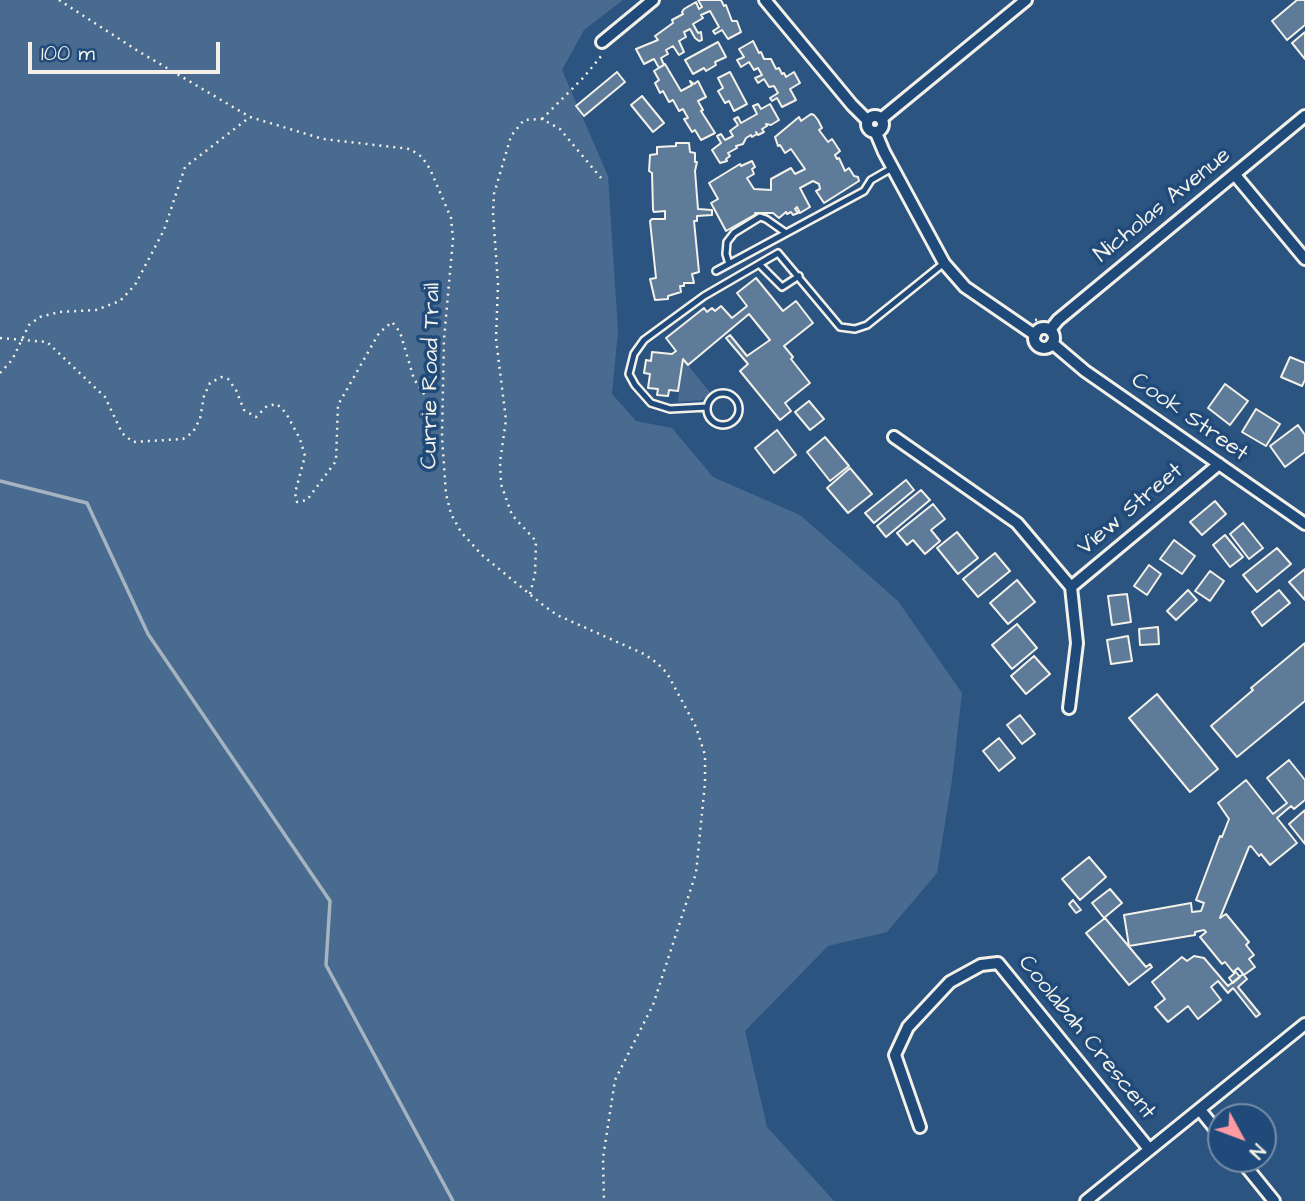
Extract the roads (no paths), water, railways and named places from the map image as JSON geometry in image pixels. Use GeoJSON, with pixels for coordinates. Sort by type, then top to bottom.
{"type":"FeatureCollection","features":[{"type":"Feature","properties":{"kind":"street"},"geometry":{"type":"LineString","coordinates":[[602,41],[653,0]]}},
{"type":"Feature","properties":{"kind":"street"},"geometry":{"type":"LineString","coordinates":[[765,0],[867,120],[868,130],[876,133],[944,263],[965,287],[1035,335]]}},
{"type":"Feature","properties":{"kind":"street"},"geometry":{"type":"LineString","coordinates":[[881,119],[1026,0]]}},
{"type":"Feature","properties":{"kind":"street"},"geometry":{"type":"LineString","coordinates":[[867,120],[874,116],[881,119]]}},
{"type":"Feature","properties":{"kind":"street","name":"Nicholas Avenue"},"geometry":{"type":"LineString","coordinates":[[1049,330],[1305,116]]}},
{"type":"Feature","properties":{"kind":"street"},"geometry":{"type":"LineString","coordinates":[[876,133],[883,127],[881,119]]}},
{"type":"Feature","properties":{"kind":"street"},"geometry":{"type":"LineString","coordinates":[[1235,175],[1305,258]]}},
{"type":"Feature","properties":{"kind":"street"},"geometry":{"type":"LineString","coordinates":[[1041,329],[1049,330],[1054,338],[1048,347],[1041,347],[1035,341],[1035,335],[1041,329]]}},
{"type":"Feature","properties":{"kind":"street","name":"Cook Street"},"geometry":{"type":"LineString","coordinates":[[1052,343],[1085,371],[1305,524]]}},
{"type":"Feature","properties":{"kind":"street"},"geometry":{"type":"LineString","coordinates":[[894,437],[1017,523],[1071,587],[1077,643],[1069,708]]}},
{"type":"Feature","properties":{"kind":"street","name":"View Street"},"geometry":{"type":"LineString","coordinates":[[1071,587],[1219,464]]}},
{"type":"Feature","properties":{"kind":"street","name":"Coolabah Crescent"},"geometry":{"type":"LineString","coordinates":[[920,1128],[895,1055],[908,1027],[950,982],[981,965],[998,963],[1149,1149]]}},
{"type":"Feature","properties":{"kind":"street"},"geometry":{"type":"LineString","coordinates":[[1086,1201],[1305,1024]]}},
{"type":"Feature","properties":{"kind":"street"},"geometry":{"type":"LineString","coordinates":[[1200,1110],[1207,1119]]}},
{"type":"Feature","properties":{"kind":"street"},"geometry":{"type":"LineString","coordinates":[[1251,1173],[1273,1201]]}},
{"type":"Feature","properties":{"kind":"lane"},"geometry":{"type":"LineString","coordinates":[[716,271],[864,191],[870,180],[892,168]]}},
{"type":"Feature","properties":{"kind":"lane"},"geometry":{"type":"LineString","coordinates":[[729,264],[727,242],[734,233],[760,217],[786,233]]}},
{"type":"Feature","properties":{"kind":"lane"},"geometry":{"type":"LineString","coordinates":[[707,407],[670,408],[651,402],[629,374],[634,354],[645,340],[704,296],[778,253],[840,327],[855,329],[867,325],[944,263]]}},
{"type":"Feature","properties":{"kind":"lane"},"geometry":{"type":"LineString","coordinates":[[759,264],[782,287],[799,276]]}},
{"type":"Feature","properties":{"kind":"lane"},"geometry":{"type":"LineString","coordinates":[[723,393],[733,396],[740,411],[734,421],[724,426],[710,418],[707,407],[712,397],[723,393]]}},
{"type":"Feature","properties":{"kind":"waterway"},"geometry":{"type":"LineString","coordinates":[[0,481],[87,503],[148,634],[330,901],[326,965],[453,1201]]}}]}
